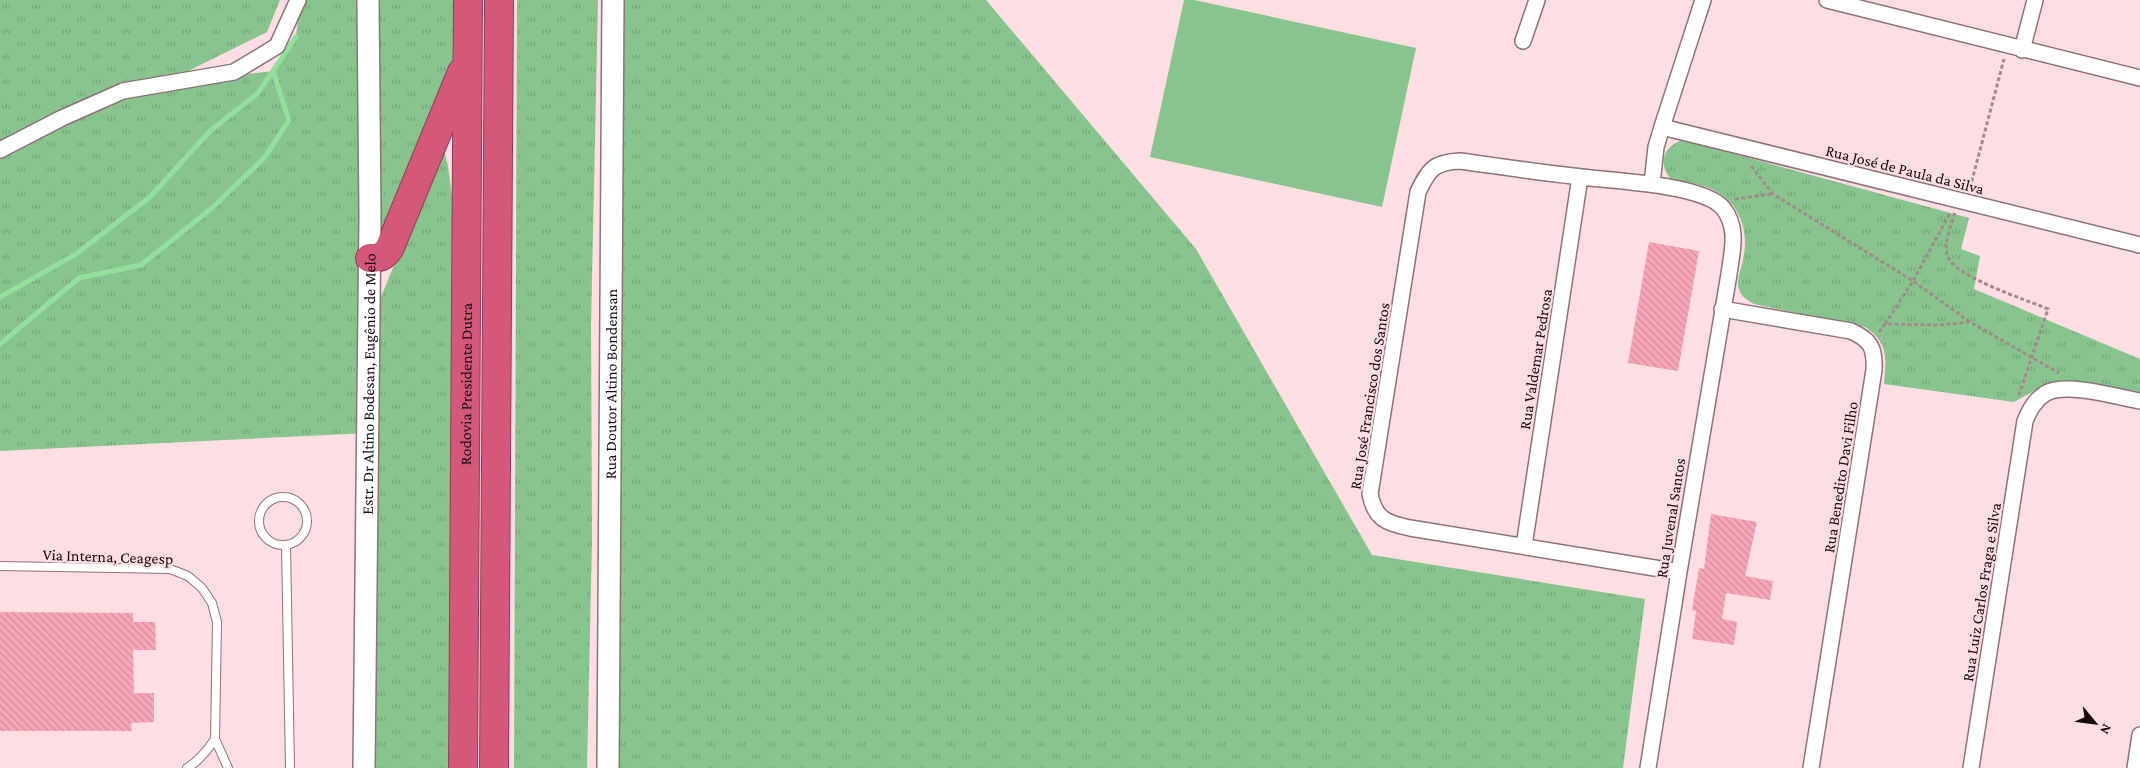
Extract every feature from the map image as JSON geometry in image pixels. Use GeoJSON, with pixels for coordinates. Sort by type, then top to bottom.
{"type":"FeatureCollection","features":[{"type":"Feature","properties":{"kind":"highway","name":"Rodovia Presidente Dutra"},"geometry":{"type":"LineString","coordinates":[[462,768],[468,0]]}},
{"type":"Feature","properties":{"kind":"highway","name":"Rodovia Presidente Dutra"},"geometry":{"type":"LineString","coordinates":[[494,768],[499,0]]}},
{"type":"Feature","properties":{"kind":"highway"},"geometry":{"type":"LineString","coordinates":[[370,258],[379,258],[386,254],[390,247],[468,59]]}},
{"type":"Feature","properties":{"kind":"street"},"geometry":{"type":"LineString","coordinates":[[0,150],[62,118],[123,92],[234,72],[277,46],[298,0]]}},
{"type":"Feature","properties":{"kind":"street","name":"Estr. Dr Altino Bodesan, Eugênio de Melo"},"geometry":{"type":"LineString","coordinates":[[364,768],[370,258],[368,0]]}},
{"type":"Feature","properties":{"kind":"street","name":"Rua Doutor Altino Bondensan"},"geometry":{"type":"LineString","coordinates":[[608,768],[613,0]]}},
{"type":"Feature","properties":{"kind":"street"},"geometry":{"type":"LineString","coordinates":[[1523,41],[1537,0]]}},
{"type":"Feature","properties":{"kind":"street"},"geometry":{"type":"LineString","coordinates":[[1652,184],[1656,147],[1703,0]]}},
{"type":"Feature","properties":{"kind":"street"},"geometry":{"type":"LineString","coordinates":[[1827,0],[1868,5],[2014,48],[2140,78]]}},
{"type":"Feature","properties":{"kind":"street"},"geometry":{"type":"LineString","coordinates":[[2014,48],[2034,0]]}},
{"type":"Feature","properties":{"kind":"street","name":"Rua José de Paula da Silva"},"geometry":{"type":"LineString","coordinates":[[1662,126],[1962,204],[2140,245]]}},
{"type":"Feature","properties":{"kind":"street","name":"Rua José Francisco dos Santos"},"geometry":{"type":"LineString","coordinates":[[1679,572],[1397,525],[1382,519],[1373,509],[1370,494],[1418,192],[1426,174],[1441,162],[1460,161],[1580,177],[1652,184],[1710,198],[1722,208]]}},
{"type":"Feature","properties":{"kind":"street","name":"Rua Valdemar Pedrosa"},"geometry":{"type":"LineString","coordinates":[[1524,546],[1580,177]]}},
{"type":"Feature","properties":{"kind":"street","name":"Rua Juvenal Santos"},"geometry":{"type":"LineString","coordinates":[[1648,768],[1729,274],[1734,232],[1731,221],[1722,208]]}},
{"type":"Feature","properties":{"kind":"street"},"geometry":{"type":"LineString","coordinates":[[1722,309],[1850,331],[1863,336],[1870,343]]}},
{"type":"Feature","properties":{"kind":"street","name":"Rua Benedito Davi Filho"},"geometry":{"type":"LineString","coordinates":[[1811,768],[1874,370],[1875,356],[1870,343]]}},
{"type":"Feature","properties":{"kind":"street"},"geometry":{"type":"LineString","coordinates":[[2028,415],[2036,401],[2048,392],[2071,389],[2140,401]]}},
{"type":"Feature","properties":{"kind":"street","name":"Rua Luiz Carlos Fraga e Silva"},"geometry":{"type":"LineString","coordinates":[[1971,768],[2028,415]]}},
{"type":"Feature","properties":{"kind":"street"},"geometry":{"type":"LineString","coordinates":[[2135,768],[2140,735]]}},
{"type":"Feature","properties":{"kind":"lane"},"geometry":{"type":"LineString","coordinates":[[281,497],[292,498],[301,504],[306,513],[307,524],[304,534],[296,542],[286,545],[275,544],[266,538],[260,528],[259,518],[263,508],[271,500],[281,497]]}},
{"type":"Feature","properties":{"kind":"lane"},"geometry":{"type":"LineString","coordinates":[[286,545],[290,768]]}},
{"type":"Feature","properties":{"kind":"lane","name":"Via Interna, Ceagesp"},"geometry":{"type":"LineString","coordinates":[[0,566],[170,569],[188,576],[202,588],[212,603],[217,622],[215,739],[228,768]]}},
{"type":"Feature","properties":{"kind":"lane"},"geometry":{"type":"LineString","coordinates":[[187,768],[207,751],[215,739]]}},
{"type":"Feature","properties":{"kind":"path"},"geometry":{"type":"LineString","coordinates":[[2014,48],[1962,204],[1950,231],[1946,254],[1950,264],[1965,274],[2048,309],[2019,395],[2028,415]]}},
{"type":"Feature","properties":{"kind":"path"},"geometry":{"type":"LineString","coordinates":[[1722,208],[1736,198],[1773,194],[1913,281],[1970,322],[2062,375],[2071,389]]}},
{"type":"Feature","properties":{"kind":"path"},"geometry":{"type":"LineString","coordinates":[[1870,343],[1913,281],[1954,205],[1962,204]]}},
{"type":"Feature","properties":{"kind":"path"},"geometry":{"type":"LineString","coordinates":[[1885,324],[1940,325],[1970,322]]}},
{"type":"Feature","properties":{"kind":"green space"},"geometry":{"type":"Polygon","coordinates":[[[0,0],[280,0],[267,32],[188,71],[129,90],[193,80],[273,71],[296,37],[300,0],[367,0],[369,326],[443,146],[448,166],[466,303],[463,768],[364,768],[368,433],[0,451],[0,0]]]}},
{"type":"Feature","properties":{"kind":"green space"},"geometry":{"type":"Polygon","coordinates":[[[368,0],[468,0],[468,59],[379,258],[368,0]]]}},
{"type":"Feature","properties":{"kind":"green space"},"geometry":{"type":"Polygon","coordinates":[[[517,0],[598,0],[591,325],[592,540],[587,768],[514,768],[517,0]]]}},
{"type":"Feature","properties":{"kind":"green space"},"geometry":{"type":"Polygon","coordinates":[[[620,0],[986,0],[1196,249],[1372,555],[1645,599],[1623,768],[607,768],[620,0]]]}},
{"type":"Feature","properties":{"kind":"green space"},"geometry":{"type":"Polygon","coordinates":[[[1184,0],[1194,0],[1416,48],[1382,207],[1150,157],[1184,0]]]}},
{"type":"Feature","properties":{"kind":"green space"},"geometry":{"type":"Polygon","coordinates":[[[1683,140],[1969,218],[1961,249],[1980,256],[1974,289],[2140,359],[2140,395],[2082,382],[2065,383],[2036,390],[2014,402],[1884,384],[1885,359],[1882,345],[1873,333],[1865,327],[1754,304],[1743,296],[1739,291],[1738,284],[1744,254],[1745,237],[1737,212],[1726,198],[1719,193],[1702,186],[1671,179],[1664,167],[1667,151],[1676,142],[1683,140]]]}},
{"type":"Feature","properties":{"kind":"building"},"geometry":{"type":"Polygon","coordinates":[[[1649,242],[1699,251],[1678,371],[1628,363],[1649,242]]]}},
{"type":"Feature","properties":{"kind":"building"},"geometry":{"type":"Polygon","coordinates":[[[1711,514],[1757,522],[1745,576],[1773,581],[1770,600],[1726,593],[1722,619],[1737,622],[1734,645],[1692,639],[1696,611],[1692,610],[1699,568],[1704,569],[1711,514]]]}},
{"type":"Feature","properties":{"kind":"building"},"geometry":{"type":"Polygon","coordinates":[[[0,612],[133,613],[133,622],[155,622],[156,650],[133,650],[134,693],[154,693],[154,722],[131,723],[132,731],[0,731],[0,612]]]}},
{"type":"Feature","properties":{"kind":"waterway"},"geometry":{"type":"LineString","coordinates":[[0,297],[76,254],[150,197],[210,131],[258,93],[296,37]]}},
{"type":"Feature","properties":{"kind":"waterway"},"geometry":{"type":"LineString","coordinates":[[0,344],[79,278],[141,265],[212,208],[265,157],[289,120],[273,71]]}}]}
